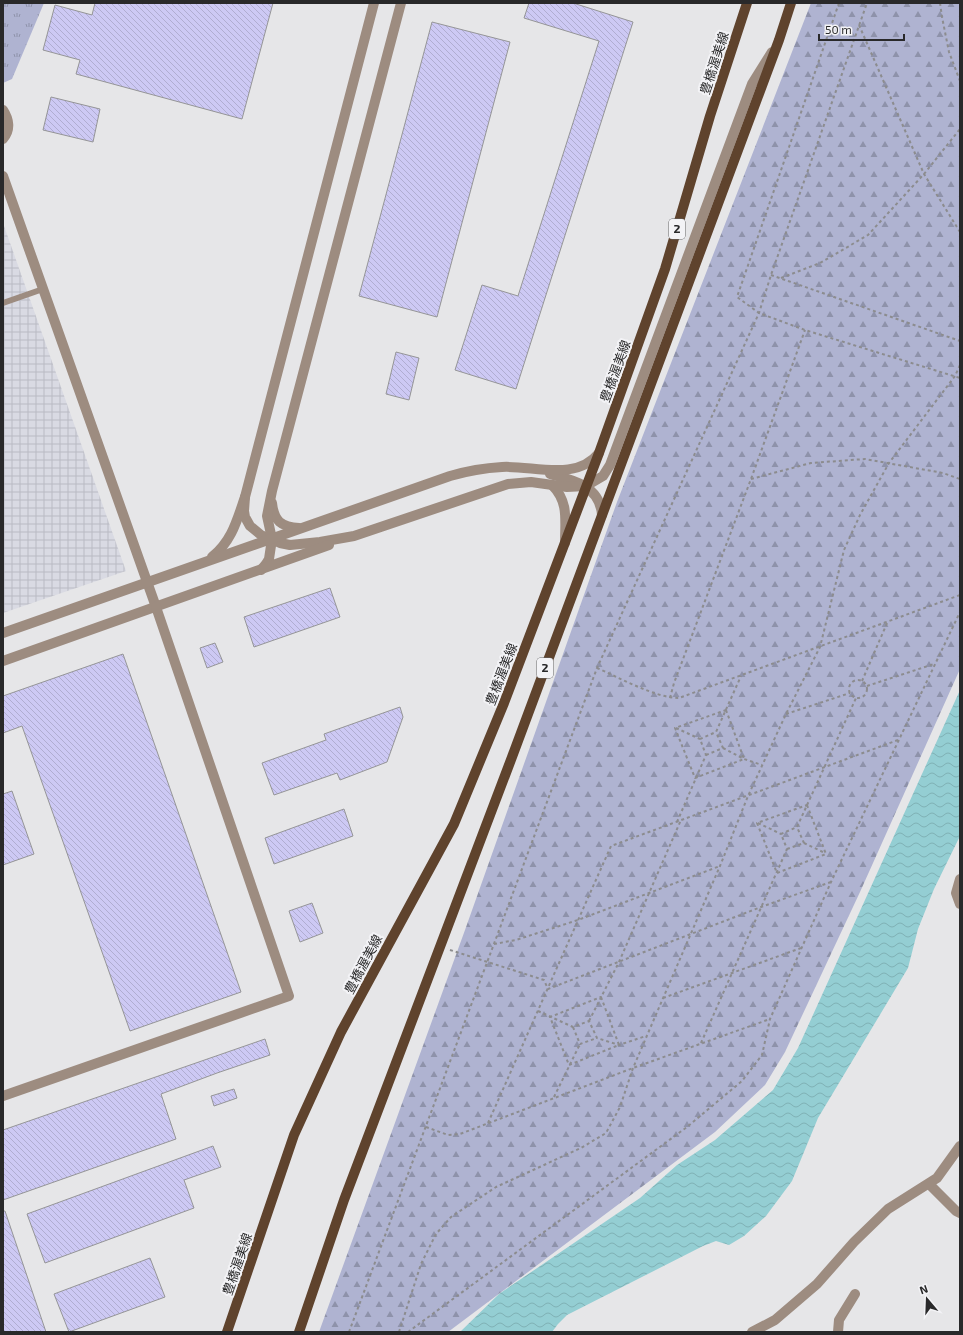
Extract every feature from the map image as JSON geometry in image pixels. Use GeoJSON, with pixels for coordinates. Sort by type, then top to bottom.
{"type":"FeatureCollection","features":[{"type":"Feature","properties":{"kind":"main road","name":"豊橋渥美線"},"geometry":{"type":"LineString","coordinates":[[227,1332],[294,1135],[341,1032],[454,824],[504,703],[599,453],[665,269],[710,116],[747,3]]}},
{"type":"Feature","properties":{"kind":"main road","name":"2"},"geometry":{"type":"LineString","coordinates":[[299,1332],[344,1200],[602,516],[779,40],[791,3]]}},
{"type":"Feature","properties":{"kind":"street"},"geometry":{"type":"LineString","coordinates":[[206,562],[220,551],[228,541],[245,497],[374,3]]}},
{"type":"Feature","properties":{"kind":"street"},"geometry":{"type":"LineString","coordinates":[[261,570],[269,559],[272,539],[267,516],[272,491],[401,3]]}},
{"type":"Feature","properties":{"kind":"street"},"geometry":{"type":"LineString","coordinates":[[3,661],[354,536],[508,484],[531,482],[570,487],[586,486],[603,476],[610,465],[752,84],[779,40]]}},
{"type":"Feature","properties":{"kind":"street"},"geometry":{"type":"LineString","coordinates":[[3,110],[6,116],[8,128],[6,136],[3,139]]}},
{"type":"Feature","properties":{"kind":"street"},"geometry":{"type":"LineString","coordinates":[[3,176],[148,582],[289,996],[3,1096]]}},
{"type":"Feature","properties":{"kind":"street"},"geometry":{"type":"LineString","coordinates":[[3,633],[450,476],[468,471],[502,467],[567,470],[578,468],[590,462],[599,453]]}},
{"type":"Feature","properties":{"kind":"street"},"geometry":{"type":"LineString","coordinates":[[533,469],[586,486],[599,500],[602,516]]}},
{"type":"Feature","properties":{"kind":"street"},"geometry":{"type":"LineString","coordinates":[[552,485],[560,494],[564,504],[565,544]]}},
{"type":"Feature","properties":{"kind":"street"},"geometry":{"type":"LineString","coordinates":[[272,491],[273,508],[275,516],[279,522],[287,527],[302,528]]}},
{"type":"Feature","properties":{"kind":"street"},"geometry":{"type":"LineString","coordinates":[[245,497],[245,517],[250,526],[261,535],[280,543],[290,544],[320,542],[354,536]]}},
{"type":"Feature","properties":{"kind":"street"},"geometry":{"type":"LineString","coordinates":[[960,879],[956,893],[960,904]]}},
{"type":"Feature","properties":{"kind":"street"},"geometry":{"type":"LineString","coordinates":[[752,1332],[775,1320],[817,1284],[854,1242],[888,1209],[937,1178],[960,1146]]}},
{"type":"Feature","properties":{"kind":"street"},"geometry":{"type":"LineString","coordinates":[[929,1184],[956,1211],[960,1213]]}},
{"type":"Feature","properties":{"kind":"street"},"geometry":{"type":"LineString","coordinates":[[838,1332],[839,1320],[856,1294]]}},
{"type":"Feature","properties":{"kind":"lane"},"geometry":{"type":"LineString","coordinates":[[3,303],[43,289]]}},
{"type":"Feature","properties":{"kind":"path"},"geometry":{"type":"LineString","coordinates":[[839,3],[737,297],[759,313],[805,330],[960,378]]}},
{"type":"Feature","properties":{"kind":"path"},"geometry":{"type":"LineString","coordinates":[[349,1332],[489,961],[597,668],[759,313],[867,3]]}},
{"type":"Feature","properties":{"kind":"path"},"geometry":{"type":"LineString","coordinates":[[940,3],[949,52],[960,81]]}},
{"type":"Feature","properties":{"kind":"path"},"geometry":{"type":"LineString","coordinates":[[859,25],[924,174],[960,232]]}},
{"type":"Feature","properties":{"kind":"path"},"geometry":{"type":"LineString","coordinates":[[781,278],[820,263],[868,235],[924,174],[960,129]]}},
{"type":"Feature","properties":{"kind":"path"},"geometry":{"type":"LineString","coordinates":[[771,275],[960,341]]}},
{"type":"Feature","properties":{"kind":"path"},"geometry":{"type":"LineString","coordinates":[[670,698],[674,683],[751,479],[805,330]]}},
{"type":"Feature","properties":{"kind":"path"},"geometry":{"type":"LineString","coordinates":[[399,1332],[421,1264],[436,1234],[450,1217],[496,1187],[581,1148],[606,1133],[620,1107],[633,1068],[720,866],[748,796],[786,714],[820,647],[844,550],[860,515],[889,463],[955,376],[960,365]]}},
{"type":"Feature","properties":{"kind":"path"},"geometry":{"type":"LineString","coordinates":[[751,479],[811,463],[865,459],[943,473],[960,480]]}},
{"type":"Feature","properties":{"kind":"path"},"geometry":{"type":"LineString","coordinates":[[597,668],[654,693],[670,698],[679,698],[960,595]]}},
{"type":"Feature","properties":{"kind":"path"},"geometry":{"type":"LineString","coordinates":[[408,1332],[687,1127],[742,1081],[762,1054],[770,1018],[831,882],[960,612]]}},
{"type":"Feature","properties":{"kind":"path"},"geometry":{"type":"LineString","coordinates":[[862,681],[888,622]]}},
{"type":"Feature","properties":{"kind":"path"},"geometry":{"type":"LineString","coordinates":[[867,686],[935,664]]}},
{"type":"Feature","properties":{"kind":"path"},"geometry":{"type":"LineString","coordinates":[[700,739],[716,732],[741,675]]}},
{"type":"Feature","properties":{"kind":"path"},"geometry":{"type":"LineString","coordinates":[[855,680],[862,681],[867,686],[867,693],[862,697],[856,698],[850,693],[850,686],[855,680]]}},
{"type":"Feature","properties":{"kind":"path"},"geometry":{"type":"LineString","coordinates":[[786,714],[850,693]]}},
{"type":"Feature","properties":{"kind":"path"},"geometry":{"type":"LineString","coordinates":[[781,834],[797,827],[856,698]]}},
{"type":"Feature","properties":{"kind":"path"},"geometry":{"type":"LineString","coordinates":[[675,728],[726,710]]}},
{"type":"Feature","properties":{"kind":"path"},"geometry":{"type":"LineString","coordinates":[[726,710],[744,759]]}},
{"type":"Feature","properties":{"kind":"path"},"geometry":{"type":"LineString","coordinates":[[675,728],[700,739],[706,755]]}},
{"type":"Feature","properties":{"kind":"path"},"geometry":{"type":"LineString","coordinates":[[675,728],[695,778]]}},
{"type":"Feature","properties":{"kind":"path"},"geometry":{"type":"LineString","coordinates":[[716,732],[723,748],[744,759],[762,765]]}},
{"type":"Feature","properties":{"kind":"path"},"geometry":{"type":"LineString","coordinates":[[488,1123],[611,846],[899,740]]}},
{"type":"Feature","properties":{"kind":"path"},"geometry":{"type":"LineString","coordinates":[[677,822],[706,755],[723,748]]}},
{"type":"Feature","properties":{"kind":"path"},"geometry":{"type":"LineString","coordinates":[[695,778],[744,759]]}},
{"type":"Feature","properties":{"kind":"path"},"geometry":{"type":"LineString","coordinates":[[757,823],[807,805]]}},
{"type":"Feature","properties":{"kind":"path"},"geometry":{"type":"LineString","coordinates":[[807,805],[826,854]]}},
{"type":"Feature","properties":{"kind":"path"},"geometry":{"type":"LineString","coordinates":[[538,1011],[574,1027],[590,1021],[619,962],[681,820]]}},
{"type":"Feature","properties":{"kind":"path"},"geometry":{"type":"LineString","coordinates":[[701,1043],[787,849],[781,834],[757,823]]}},
{"type":"Feature","properties":{"kind":"path"},"geometry":{"type":"LineString","coordinates":[[757,823],[777,873]]}},
{"type":"Feature","properties":{"kind":"path"},"geometry":{"type":"LineString","coordinates":[[797,827],[804,843],[826,854]]}},
{"type":"Feature","properties":{"kind":"path"},"geometry":{"type":"LineString","coordinates":[[787,849],[804,843]]}},
{"type":"Feature","properties":{"kind":"path"},"geometry":{"type":"LineString","coordinates":[[777,873],[826,854]]}},
{"type":"Feature","properties":{"kind":"path"},"geometry":{"type":"LineString","coordinates":[[494,944],[516,940],[578,920],[720,866]]}},
{"type":"Feature","properties":{"kind":"path"},"geometry":{"type":"LineString","coordinates":[[548,989],[831,882]]}},
{"type":"Feature","properties":{"kind":"path"},"geometry":{"type":"LineString","coordinates":[[440,946],[544,980],[548,989]]}},
{"type":"Feature","properties":{"kind":"path"},"geometry":{"type":"LineString","coordinates":[[663,998],[802,948]]}},
{"type":"Feature","properties":{"kind":"path"},"geometry":{"type":"LineString","coordinates":[[550,1017],[601,997]]}},
{"type":"Feature","properties":{"kind":"path"},"geometry":{"type":"LineString","coordinates":[[601,997],[619,1045]]}},
{"type":"Feature","properties":{"kind":"path"},"geometry":{"type":"LineString","coordinates":[[550,1017],[569,1065]]}},
{"type":"Feature","properties":{"kind":"path"},"geometry":{"type":"LineString","coordinates":[[426,1127],[448,1135],[460,1134],[770,1018]]}},
{"type":"Feature","properties":{"kind":"path"},"geometry":{"type":"LineString","coordinates":[[590,1021],[597,1038]]}},
{"type":"Feature","properties":{"kind":"path"},"geometry":{"type":"LineString","coordinates":[[574,1027],[580,1044]]}},
{"type":"Feature","properties":{"kind":"path"},"geometry":{"type":"LineString","coordinates":[[569,1065],[619,1045],[647,1036]]}},
{"type":"Feature","properties":{"kind":"path"},"geometry":{"type":"LineString","coordinates":[[553,1098],[580,1044],[597,1038],[619,1045]]}},
{"type":"Feature","properties":{"kind":"shaded area"},"geometry":{"type":"Polygon","coordinates":[[[3,223],[126,571],[3,613],[3,223]]]}},
{"type":"Feature","properties":{"kind":"green space"},"geometry":{"type":"Polygon","coordinates":[[[3,3],[44,3],[12,79],[3,83],[3,3]]]}},
{"type":"Feature","properties":{"kind":"green space"},"geometry":{"type":"Polygon","coordinates":[[[811,3],[960,3],[960,669],[860,892],[785,1052],[765,1085],[715,1132],[448,1332],[319,1332],[465,930],[617,502],[811,3]]]}},
{"type":"Feature","properties":{"kind":"water"},"geometry":{"type":"Polygon","coordinates":[[[960,690],[960,836],[934,889],[918,929],[908,968],[818,1118],[792,1181],[766,1216],[744,1236],[729,1245],[716,1241],[703,1246],[567,1315],[552,1332],[460,1332],[499,1294],[640,1198],[677,1165],[715,1140],[773,1090],[798,1048],[960,690]]]}},
{"type":"Feature","properties":{"kind":"building"},"geometry":{"type":"Polygon","coordinates":[[[95,3],[273,3],[242,119],[76,74],[80,60],[43,50],[55,5],[92,15],[95,3]]]}},
{"type":"Feature","properties":{"kind":"building"},"geometry":{"type":"Polygon","coordinates":[[[529,3],[573,3],[633,22],[516,389],[455,370],[482,285],[518,296],[599,41],[524,18],[529,3]]]}},
{"type":"Feature","properties":{"kind":"building"},"geometry":{"type":"Polygon","coordinates":[[[432,22],[510,42],[437,317],[359,296],[432,22]]]}},
{"type":"Feature","properties":{"kind":"building"},"geometry":{"type":"Polygon","coordinates":[[[51,97],[100,109],[93,142],[43,130],[51,97]]]}},
{"type":"Feature","properties":{"kind":"building"},"geometry":{"type":"Polygon","coordinates":[[[396,352],[419,358],[409,400],[386,394],[396,352]]]}},
{"type":"Feature","properties":{"kind":"building"},"geometry":{"type":"Polygon","coordinates":[[[330,588],[340,617],[254,647],[244,617],[330,588]]]}},
{"type":"Feature","properties":{"kind":"building"},"geometry":{"type":"Polygon","coordinates":[[[215,643],[223,662],[207,668],[200,648],[215,643]]]}},
{"type":"Feature","properties":{"kind":"building"},"geometry":{"type":"Polygon","coordinates":[[[123,654],[241,992],[130,1031],[22,726],[3,733],[3,696],[123,654]]]}},
{"type":"Feature","properties":{"kind":"building"},"geometry":{"type":"Polygon","coordinates":[[[400,707],[403,717],[387,762],[340,780],[337,773],[274,795],[262,763],[326,740],[324,734],[400,707]]]}},
{"type":"Feature","properties":{"kind":"building"},"geometry":{"type":"Polygon","coordinates":[[[12,791],[34,854],[3,865],[3,794],[12,791]]]}},
{"type":"Feature","properties":{"kind":"building"},"geometry":{"type":"Polygon","coordinates":[[[344,809],[353,836],[274,864],[265,838],[344,809]]]}},
{"type":"Feature","properties":{"kind":"building"},"geometry":{"type":"Polygon","coordinates":[[[312,903],[323,933],[300,942],[289,911],[312,903]]]}},
{"type":"Feature","properties":{"kind":"building"},"geometry":{"type":"Polygon","coordinates":[[[265,1039],[270,1055],[161,1094],[176,1139],[3,1200],[3,1130],[265,1039]]]}},
{"type":"Feature","properties":{"kind":"building"},"geometry":{"type":"Polygon","coordinates":[[[234,1089],[237,1098],[214,1106],[211,1096],[234,1089]]]}},
{"type":"Feature","properties":{"kind":"building"},"geometry":{"type":"Polygon","coordinates":[[[213,1146],[221,1167],[184,1180],[194,1208],[45,1263],[27,1214],[213,1146]]]}},
{"type":"Feature","properties":{"kind":"building"},"geometry":{"type":"Polygon","coordinates":[[[3,1211],[5,1211],[46,1332],[3,1332],[3,1211]]]}},
{"type":"Feature","properties":{"kind":"building"},"geometry":{"type":"Polygon","coordinates":[[[150,1258],[165,1297],[69,1332],[54,1294],[150,1258]]]}}]}
